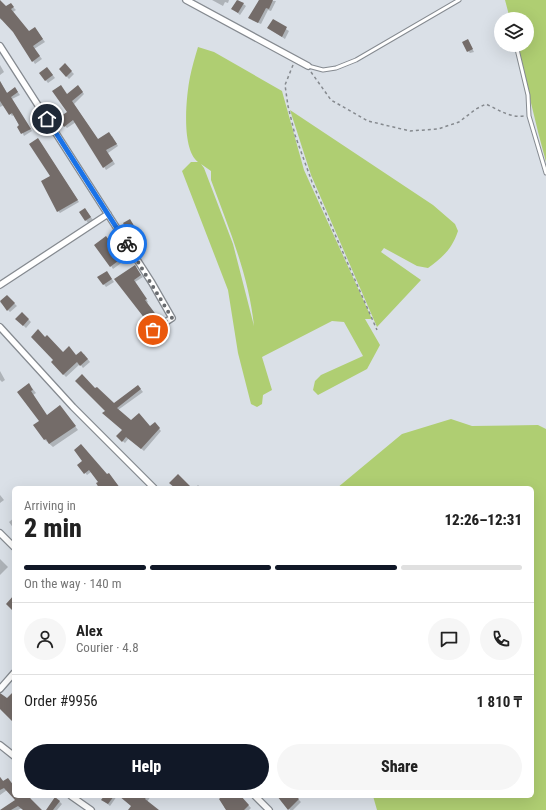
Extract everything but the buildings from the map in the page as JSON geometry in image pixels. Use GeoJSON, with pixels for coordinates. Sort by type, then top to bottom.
{"type":"FeatureCollection","features":[{"type":"Feature","properties":{"kind":"street"},"geometry":{"type":"LineString","coordinates":[[186,0],[308,66]]}},
{"type":"Feature","properties":{"kind":"street"},"geometry":{"type":"LineString","coordinates":[[0,46],[152,283],[172,318],[153,330]]}},
{"type":"Feature","properties":{"kind":"street"},"geometry":{"type":"LineString","coordinates":[[0,285],[108,214]]}},
{"type":"Feature","properties":{"kind":"street"},"geometry":{"type":"LineString","coordinates":[[0,327],[73,407],[152,486]]}},
{"type":"Feature","properties":{"kind":"street"},"geometry":{"type":"LineString","coordinates":[[0,533],[12,544]]}},
{"type":"Feature","properties":{"kind":"street"},"geometry":{"type":"LineString","coordinates":[[0,689],[12,675]]}},
{"type":"Feature","properties":{"kind":"street"},"geometry":{"type":"LineString","coordinates":[[0,745],[12,754]]}},
{"type":"Feature","properties":{"kind":"street"},"geometry":{"type":"LineString","coordinates":[[74,798],[91,810]]}},
{"type":"Feature","properties":{"kind":"street"},"geometry":{"type":"LineString","coordinates":[[257,798],[269,810]]}},
{"type":"Feature","properties":{"kind":"lane"},"geometry":{"type":"LineString","coordinates":[[308,66],[323,70],[336,68],[356,60],[459,0]]}},
{"type":"Feature","properties":{"kind":"lane"},"geometry":{"type":"LineString","coordinates":[[518,52],[528,95],[529,116],[546,174]]}},
{"type":"Feature","properties":{"kind":"path"},"geometry":{"type":"LineString","coordinates":[[296,60],[289,71],[285,85],[295,135],[312,182],[377,330]]}},
{"type":"Feature","properties":{"kind":"path"},"geometry":{"type":"LineString","coordinates":[[308,66],[331,100],[368,121],[410,131],[438,129],[459,122],[476,109],[486,104],[508,115],[516,117],[529,116]]}},
{"type":"Feature","properties":{"kind":"green space"},"geometry":{"type":"Polygon","coordinates":[[[505,0],[546,0],[546,162],[519,52],[534,52],[534,12],[508,12],[505,0]]]}},
{"type":"Feature","properties":{"kind":"green space"},"geometry":{"type":"Polygon","coordinates":[[[198,47],[214,52],[282,91],[304,170],[372,319],[365,319],[380,345],[367,369],[318,395],[313,390],[315,381],[321,375],[363,356],[344,322],[332,321],[262,357],[272,390],[263,395],[262,404],[257,407],[251,404],[238,353],[228,290],[182,171],[191,162],[198,162],[189,146],[186,109],[188,86],[198,47]],[[201,164],[204,168],[233,244],[254,326],[248,289],[243,270],[211,180],[211,171],[201,164]]]}},
{"type":"Feature","properties":{"kind":"green space"},"geometry":{"type":"Polygon","coordinates":[[[290,110],[433,205],[455,224],[458,231],[453,243],[446,252],[428,268],[417,266],[384,248],[381,252],[421,280],[377,327],[311,175],[290,110]]]}},
{"type":"Feature","properties":{"kind":"green space"},"geometry":{"type":"Polygon","coordinates":[[[451,419],[472,426],[538,425],[546,429],[546,810],[377,810],[374,798],[534,798],[534,486],[339,486],[402,434],[451,419]]]}},
{"type":"Feature","properties":{"kind":"way so far"},"geometry":{"type":"LineString","coordinates":[[127,244],[172,318],[153,330]]}},
{"type":"Feature","properties":{"kind":"route"},"geometry":{"type":"LineString","coordinates":[[47,119],[127,244]]}}]}
